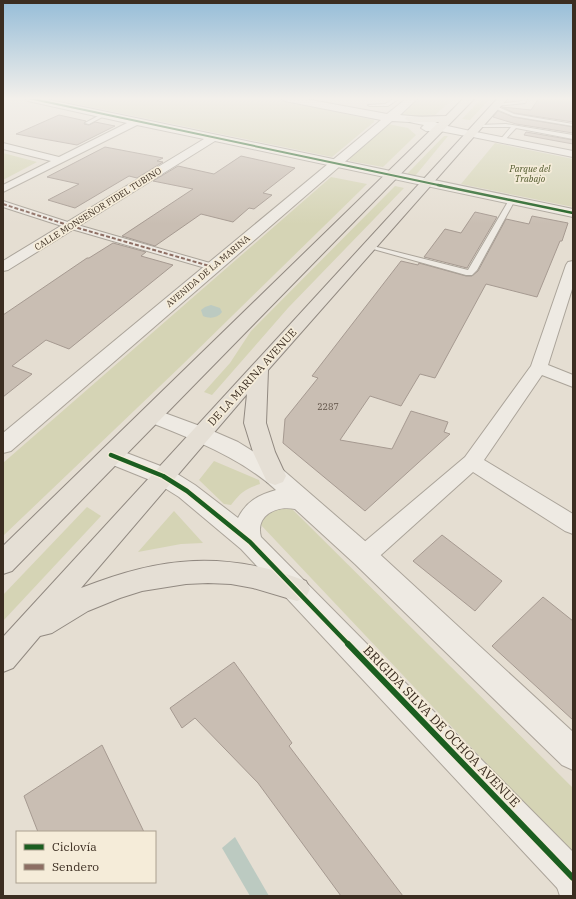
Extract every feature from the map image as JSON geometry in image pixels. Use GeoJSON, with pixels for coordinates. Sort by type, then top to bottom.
{"type":"FeatureCollection","features":[{"type":"Feature","properties":{"kind":"main road","name":"DE LA MARINA AVENUE"},"geometry":{"type":"LineString","coordinates":[[3,658],[200,434],[466,140]]}},
{"type":"Feature","properties":{"kind":"main road"},"geometry":{"type":"LineString","coordinates":[[3,563],[150,415],[427,141]]}},
{"type":"Feature","properties":{"kind":"main road"},"geometry":{"type":"LineString","coordinates":[[259,368],[256,423],[261,445],[275,476]]}},
{"type":"Feature","properties":{"kind":"main road"},"geometry":{"type":"LineString","coordinates":[[23,635],[77,603],[131,582],[172,573],[213,571],[252,576],[297,589]]}},
{"type":"Feature","properties":{"kind":"street"},"geometry":{"type":"LineString","coordinates":[[3,189],[101,140]]}},
{"type":"Feature","properties":{"kind":"street","name":"CALLE MONSEÑOR FIDEL TUBINO"},"geometry":{"type":"LineString","coordinates":[[3,267],[210,140]]}},
{"type":"Feature","properties":{"kind":"street"},"geometry":{"type":"LineString","coordinates":[[223,140],[573,213]]}},
{"type":"Feature","properties":{"kind":"street","name":"AVENIDA DE LA MARINA"},"geometry":{"type":"LineString","coordinates":[[3,445],[363,140]]}},
{"type":"Feature","properties":{"kind":"street"},"geometry":{"type":"LineString","coordinates":[[503,140],[573,154]]}},
{"type":"Feature","properties":{"kind":"street"},"geometry":{"type":"LineString","coordinates":[[3,146],[61,160]]}},
{"type":"Feature","properties":{"kind":"street"},"geometry":{"type":"LineString","coordinates":[[3,204],[71,226],[213,267]]}},
{"type":"Feature","properties":{"kind":"street"},"geometry":{"type":"LineString","coordinates":[[364,556],[472,462],[539,367],[573,265]]}},
{"type":"Feature","properties":{"kind":"street"},"geometry":{"type":"LineString","coordinates":[[539,367],[573,380]]}},
{"type":"Feature","properties":{"kind":"street"},"geometry":{"type":"LineString","coordinates":[[150,415],[200,434],[230,448],[275,476],[364,556],[573,754]]}},
{"type":"Feature","properties":{"kind":"street","name":"BRIGIDA SILVA DE OCHOA AVENUE"},"geometry":{"type":"LineString","coordinates":[[111,454],[163,476],[192,495],[250,542],[297,589],[565,869]]}},
{"type":"Feature","properties":{"kind":"street"},"geometry":{"type":"LineString","coordinates":[[472,462],[573,525]]}},
{"type":"Feature","properties":{"kind":"street"},"geometry":{"type":"LineString","coordinates":[[250,542],[247,529],[251,516],[260,506],[273,500],[288,498],[302,501]]}},
{"type":"Feature","properties":{"kind":"lane"},"geometry":{"type":"LineString","coordinates":[[369,247],[469,273],[473,270],[512,200]]}},
{"type":"Feature","properties":{"kind":"lane"},"geometry":{"type":"LineString","coordinates":[[565,869],[569,896]]}},
{"type":"Feature","properties":{"kind":"green space"},"geometry":{"type":"Polygon","coordinates":[[[250,140],[352,140],[332,157],[250,140]]]}},
{"type":"Feature","properties":{"kind":"green space"},"geometry":{"type":"Polygon","coordinates":[[[370,140],[411,140],[383,167],[350,161],[350,158],[370,140]]]}},
{"type":"Feature","properties":{"kind":"green space"},"geometry":{"type":"Polygon","coordinates":[[[440,140],[445,140],[415,176],[407,174],[440,140]]]}},
{"type":"Feature","properties":{"kind":"green space","name":"Parque del Trabajo"},"geometry":{"type":"Polygon","coordinates":[[[495,143],[573,159],[573,207],[461,184],[495,143]]]}},
{"type":"Feature","properties":{"kind":"green space"},"geometry":{"type":"Polygon","coordinates":[[[3,153],[37,162],[3,180],[3,153]]]}},
{"type":"Feature","properties":{"kind":"green space"},"geometry":{"type":"Polygon","coordinates":[[[331,177],[367,184],[181,366],[3,536],[3,463],[331,177]]]}},
{"type":"Feature","properties":{"kind":"green space"},"geometry":{"type":"Polygon","coordinates":[[[395,186],[404,188],[288,308],[212,395],[204,392],[230,363],[251,331],[395,186]]]}},
{"type":"Feature","properties":{"kind":"green space"},"geometry":{"type":"Polygon","coordinates":[[[214,461],[259,480],[260,484],[244,492],[231,505],[224,504],[199,480],[214,461]]]}},
{"type":"Feature","properties":{"kind":"green space"},"geometry":{"type":"Polygon","coordinates":[[[287,504],[573,788],[573,855],[260,524],[261,513],[287,504]]]}},
{"type":"Feature","properties":{"kind":"green space"},"geometry":{"type":"Polygon","coordinates":[[[87,507],[101,516],[3,621],[3,595],[87,507]]]}},
{"type":"Feature","properties":{"kind":"green space"},"geometry":{"type":"Polygon","coordinates":[[[174,511],[203,543],[181,544],[138,552],[174,511]]]}},
{"type":"Feature","properties":{"kind":"shaded area"},"geometry":{"type":"Polygon","coordinates":[[[211,305],[220,308],[222,312],[218,316],[214,317],[203,316],[201,310],[211,305]]]}},
{"type":"Feature","properties":{"kind":"shaded area"},"geometry":{"type":"Polygon","coordinates":[[[235,837],[269,896],[250,896],[222,848],[235,837]]]}},
{"type":"Feature","properties":{"kind":"building"},"geometry":{"type":"Polygon","coordinates":[[[49,140],[87,140],[77,145],[49,140]]]}},
{"type":"Feature","properties":{"kind":"building"},"geometry":{"type":"Polygon","coordinates":[[[551,140],[573,140],[573,144],[551,140]]]}},
{"type":"Feature","properties":{"kind":"building"},"geometry":{"type":"Polygon","coordinates":[[[105,147],[163,158],[157,161],[163,162],[137,178],[129,176],[75,208],[48,200],[79,184],[47,177],[105,147]]]}},
{"type":"Feature","properties":{"kind":"building"},"geometry":{"type":"Polygon","coordinates":[[[241,156],[295,168],[263,193],[272,195],[254,209],[249,208],[233,222],[201,214],[155,246],[122,236],[193,189],[153,181],[178,166],[214,174],[241,156]]]}},
{"type":"Feature","properties":{"kind":"building"},"geometry":{"type":"Polygon","coordinates":[[[475,212],[497,217],[467,268],[424,257],[445,229],[461,233],[475,212]]]}},
{"type":"Feature","properties":{"kind":"building"},"geometry":{"type":"Polygon","coordinates":[[[532,216],[568,223],[562,241],[560,241],[537,297],[486,284],[435,378],[420,374],[401,406],[370,396],[340,440],[392,449],[411,411],[448,422],[444,432],[450,434],[365,511],[283,443],[285,419],[318,378],[312,376],[401,261],[418,265],[419,263],[466,276],[472,276],[478,271],[506,219],[529,224],[532,216]]]}},
{"type":"Feature","properties":{"kind":"building"},"geometry":{"type":"Polygon","coordinates":[[[113,243],[146,252],[141,256],[173,265],[69,349],[46,340],[12,366],[32,374],[3,397],[3,315],[87,258],[113,243]]]}},
{"type":"Feature","properties":{"kind":"building"},"geometry":{"type":"Polygon","coordinates":[[[442,535],[502,581],[475,611],[413,561],[442,535]]]}},
{"type":"Feature","properties":{"kind":"building"},"geometry":{"type":"Polygon","coordinates":[[[543,597],[573,621],[573,720],[492,646],[543,597]]]}},
{"type":"Feature","properties":{"kind":"building"},"geometry":{"type":"Polygon","coordinates":[[[234,662],[292,743],[289,746],[403,896],[341,896],[258,783],[195,718],[182,728],[170,708],[234,662]]]}},
{"type":"Feature","properties":{"kind":"building"},"geometry":{"type":"Polygon","coordinates":[[[102,745],[144,831],[38,831],[24,796],[102,745]]]}},
{"type":"Feature","properties":{"kind":"marked path"},"geometry":{"type":"LineString","coordinates":[[3,204],[71,226],[213,267]]}},
{"type":"Feature","properties":{"kind":"cycle path"},"geometry":{"type":"LineString","coordinates":[[222,140],[573,213]]}},
{"type":"Feature","properties":{"kind":"cycle path"},"geometry":{"type":"LineString","coordinates":[[111,455],[163,476],[187,491],[250,542],[573,878]]}}]}
